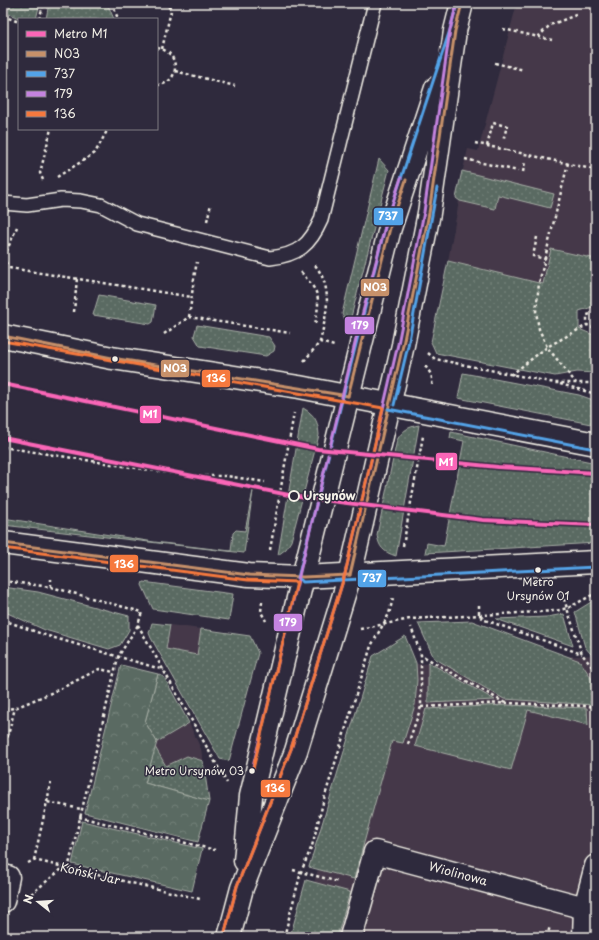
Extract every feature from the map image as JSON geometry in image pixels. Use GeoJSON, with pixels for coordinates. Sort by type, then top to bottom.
{"type":"FeatureCollection","features":[{"type":"Feature","properties":{"kind":"street"},"geometry":{"type":"LineString","coordinates":[[242,888],[251,796],[303,577],[390,228],[455,31],[462,3]]}},
{"type":"Feature","properties":{"kind":"street"},"geometry":{"type":"LineString","coordinates":[[229,937],[242,888],[296,751],[350,575],[389,404],[428,213],[455,31]]}},
{"type":"Feature","properties":{"kind":"street"},"geometry":{"type":"LineString","coordinates":[[3,336],[112,358],[348,396],[596,444]]}},
{"type":"Feature","properties":{"kind":"street"},"geometry":{"type":"LineString","coordinates":[[3,543],[249,575],[303,577],[596,562]]}},
{"type":"Feature","properties":{"kind":"street","name":"Wiolinowa"},"geometry":{"type":"LineString","coordinates":[[351,937],[375,852],[585,908]]}},
{"type":"Feature","properties":{"kind":"street"},"geometry":{"type":"LineString","coordinates":[[584,937],[585,908],[596,866]]}},
{"type":"Feature","properties":{"kind":"street"},"geometry":{"type":"LineString","coordinates":[[3,901],[6,877]]}},
{"type":"Feature","properties":{"kind":"lane"},"geometry":{"type":"LineString","coordinates":[[3,202],[34,204],[61,200],[81,201],[101,205],[137,224],[270,258],[288,256],[301,249],[315,235],[321,220],[375,3]]}},
{"type":"Feature","properties":{"kind":"path"},"geometry":{"type":"LineString","coordinates":[[40,18],[44,3]]}},
{"type":"Feature","properties":{"kind":"path"},"geometry":{"type":"LineString","coordinates":[[112,3],[118,18]]}},
{"type":"Feature","properties":{"kind":"path"},"geometry":{"type":"LineString","coordinates":[[162,49],[171,10],[167,3]]}},
{"type":"Feature","properties":{"kind":"path"},"geometry":{"type":"LineString","coordinates":[[586,3],[596,5]]}},
{"type":"Feature","properties":{"kind":"path"},"geometry":{"type":"LineString","coordinates":[[538,37],[550,26],[576,15]]}},
{"type":"Feature","properties":{"kind":"path"},"geometry":{"type":"LineString","coordinates":[[3,16],[18,22]]}},
{"type":"Feature","properties":{"kind":"path"},"geometry":{"type":"LineString","coordinates":[[503,29],[552,40]]}},
{"type":"Feature","properties":{"kind":"path"},"geometry":{"type":"LineString","coordinates":[[158,48],[172,55],[175,62],[175,72],[167,82],[158,85]]}},
{"type":"Feature","properties":{"kind":"path"},"geometry":{"type":"LineString","coordinates":[[495,64],[524,70]]}},
{"type":"Feature","properties":{"kind":"path"},"geometry":{"type":"LineString","coordinates":[[175,72],[235,86]]}},
{"type":"Feature","properties":{"kind":"path"},"geometry":{"type":"LineString","coordinates":[[487,146],[493,123],[507,126],[503,141]]}},
{"type":"Feature","properties":{"kind":"path"},"geometry":{"type":"LineString","coordinates":[[45,185],[40,172],[51,130]]}},
{"type":"Feature","properties":{"kind":"path"},"geometry":{"type":"LineString","coordinates":[[8,267],[3,257],[14,232],[34,204],[45,185],[95,153],[107,130]]}},
{"type":"Feature","properties":{"kind":"path"},"geometry":{"type":"LineString","coordinates":[[475,143],[596,170]]}},
{"type":"Feature","properties":{"kind":"path"},"geometry":{"type":"LineString","coordinates":[[3,169],[7,150]]}},
{"type":"Feature","properties":{"kind":"path"},"geometry":{"type":"LineString","coordinates":[[465,159],[518,171]]}},
{"type":"Feature","properties":{"kind":"path"},"geometry":{"type":"LineString","coordinates":[[522,172],[525,162]]}},
{"type":"Feature","properties":{"kind":"path"},"geometry":{"type":"LineString","coordinates":[[568,163],[539,283],[536,312],[539,329],[546,347],[576,383]]}},
{"type":"Feature","properties":{"kind":"path"},"geometry":{"type":"LineString","coordinates":[[537,237],[533,256],[545,259]]}},
{"type":"Feature","properties":{"kind":"path"},"geometry":{"type":"LineString","coordinates":[[189,317],[193,281],[202,241]]}},
{"type":"Feature","properties":{"kind":"path"},"geometry":{"type":"LineString","coordinates":[[301,249],[324,279],[328,294],[320,342],[304,360],[303,365]]}},
{"type":"Feature","properties":{"kind":"path"},"geometry":{"type":"LineString","coordinates":[[288,256],[316,290],[319,298],[315,325]]}},
{"type":"Feature","properties":{"kind":"path"},"geometry":{"type":"LineString","coordinates":[[3,267],[192,297]]}},
{"type":"Feature","properties":{"kind":"path"},"geometry":{"type":"LineString","coordinates":[[74,312],[77,278]]}},
{"type":"Feature","properties":{"kind":"path"},"geometry":{"type":"LineString","coordinates":[[587,325],[587,315],[596,313]]}},
{"type":"Feature","properties":{"kind":"path"},"geometry":{"type":"LineString","coordinates":[[164,334],[189,317],[290,332]]}},
{"type":"Feature","properties":{"kind":"path"},"geometry":{"type":"LineString","coordinates":[[511,375],[546,347],[587,325],[596,328]]}},
{"type":"Feature","properties":{"kind":"path"},"geometry":{"type":"LineString","coordinates":[[320,342],[338,346]]}},
{"type":"Feature","properties":{"kind":"path"},"geometry":{"type":"LineString","coordinates":[[424,350],[435,360],[555,383],[596,394]]}},
{"type":"Feature","properties":{"kind":"path"},"geometry":{"type":"LineString","coordinates":[[419,364],[425,366],[431,372],[433,379],[431,391]]}},
{"type":"Feature","properties":{"kind":"path"},"geometry":{"type":"LineString","coordinates":[[555,383],[596,382]]}},
{"type":"Feature","properties":{"kind":"path"},"geometry":{"type":"LineString","coordinates":[[270,551],[294,412]]}},
{"type":"Feature","properties":{"kind":"path"},"geometry":{"type":"LineString","coordinates":[[402,549],[423,434]]}},
{"type":"Feature","properties":{"kind":"path"},"geometry":{"type":"LineString","coordinates":[[3,447],[188,476],[227,476],[265,482]]}},
{"type":"Feature","properties":{"kind":"path"},"geometry":{"type":"LineString","coordinates":[[51,587],[52,579]]}},
{"type":"Feature","properties":{"kind":"path"},"geometry":{"type":"LineString","coordinates":[[3,582],[51,587],[142,612],[138,625],[118,657],[79,817],[68,869]]}},
{"type":"Feature","properties":{"kind":"path"},"geometry":{"type":"LineString","coordinates":[[562,593],[582,654],[596,672]]}},
{"type":"Feature","properties":{"kind":"path"},"geometry":{"type":"LineString","coordinates":[[356,629],[410,619],[555,611],[568,608],[596,593]]}},
{"type":"Feature","properties":{"kind":"path"},"geometry":{"type":"LineString","coordinates":[[284,937],[302,872],[312,846],[324,799],[371,646],[389,614],[393,602]]}},
{"type":"Feature","properties":{"kind":"path"},"geometry":{"type":"LineString","coordinates":[[262,603],[261,612],[263,619],[268,623]]}},
{"type":"Feature","properties":{"kind":"path"},"geometry":{"type":"LineString","coordinates":[[479,605],[479,615]]}},
{"type":"Feature","properties":{"kind":"path"},"geometry":{"type":"LineString","coordinates":[[479,615],[485,620],[582,654]]}},
{"type":"Feature","properties":{"kind":"path"},"geometry":{"type":"LineString","coordinates":[[3,620],[48,636],[164,670]]}},
{"type":"Feature","properties":{"kind":"path"},"geometry":{"type":"LineString","coordinates":[[138,625],[228,784]]}},
{"type":"Feature","properties":{"kind":"path"},"geometry":{"type":"LineString","coordinates":[[408,744],[421,707],[421,655],[411,627]]}},
{"type":"Feature","properties":{"kind":"path"},"geometry":{"type":"LineString","coordinates":[[421,655],[505,703]]}},
{"type":"Feature","properties":{"kind":"path"},"geometry":{"type":"LineString","coordinates":[[4,709],[15,708],[58,690],[99,669],[114,672]]}},
{"type":"Feature","properties":{"kind":"path"},"geometry":{"type":"LineString","coordinates":[[421,707],[505,703],[589,706],[596,708]]}},
{"type":"Feature","properties":{"kind":"path"},"geometry":{"type":"LineString","coordinates":[[3,755],[15,708]]}},
{"type":"Feature","properties":{"kind":"path"},"geometry":{"type":"LineString","coordinates":[[6,877],[34,860],[51,782]]}},
{"type":"Feature","properties":{"kind":"path"},"geometry":{"type":"LineString","coordinates":[[47,802],[81,809]]}},
{"type":"Feature","properties":{"kind":"path"},"geometry":{"type":"LineString","coordinates":[[79,817],[215,850]]}},
{"type":"Feature","properties":{"kind":"path","name":"Koński Jar"},"geometry":{"type":"LineString","coordinates":[[34,860],[200,899]]}},
{"type":"Feature","properties":{"kind":"path"},"geometry":{"type":"LineString","coordinates":[[29,896],[63,868]]}},
{"type":"Feature","properties":{"kind":"path"},"geometry":{"type":"LineString","coordinates":[[293,870],[345,884]]}},
{"type":"Feature","properties":{"kind":"path"},"geometry":{"type":"LineString","coordinates":[[3,933],[30,937]]}},
{"type":"Feature","properties":{"kind":"shaded area"},"geometry":{"type":"Polygon","coordinates":[[[517,3],[596,3],[596,259],[552,249],[544,284],[448,261],[459,201],[456,198],[468,149],[478,151],[517,3]]]}},
{"type":"Feature","properties":{"kind":"shaded area"},"geometry":{"type":"Polygon","coordinates":[[[170,625],[201,629],[197,655],[166,649],[170,625]]]}},
{"type":"Feature","properties":{"kind":"shaded area"},"geometry":{"type":"Polygon","coordinates":[[[596,655],[596,937],[298,937],[378,666],[596,655]]]}},
{"type":"Feature","properties":{"kind":"shaded area"},"geometry":{"type":"Polygon","coordinates":[[[189,723],[201,749],[203,761],[187,756],[166,766],[155,747],[157,742],[189,723]]]}},
{"type":"Feature","properties":{"kind":"green space"},"geometry":{"type":"Polygon","coordinates":[[[3,3],[40,3],[36,18],[19,18],[3,12],[3,3]]]}},
{"type":"Feature","properties":{"kind":"green space"},"geometry":{"type":"Polygon","coordinates":[[[49,3],[107,3],[114,18],[46,18],[49,3]]]}},
{"type":"Feature","properties":{"kind":"green space"},"geometry":{"type":"Polygon","coordinates":[[[379,159],[389,170],[350,321],[345,320],[342,314],[379,159]]]}},
{"type":"Feature","properties":{"kind":"green space"},"geometry":{"type":"Polygon","coordinates":[[[462,171],[554,194],[550,208],[498,195],[495,209],[460,201],[456,198],[462,171]]]}},
{"type":"Feature","properties":{"kind":"green space"},"geometry":{"type":"Polygon","coordinates":[[[551,249],[596,259],[596,306],[579,311],[579,329],[596,336],[596,373],[577,372],[555,376],[436,353],[431,342],[448,261],[543,284],[551,249]]]}},
{"type":"Feature","properties":{"kind":"green space"},"geometry":{"type":"Polygon","coordinates":[[[99,295],[156,305],[153,322],[150,324],[93,315],[99,295]]]}},
{"type":"Feature","properties":{"kind":"green space"},"geometry":{"type":"Polygon","coordinates":[[[197,325],[269,337],[275,346],[274,351],[266,356],[200,346],[194,336],[197,325]]]}},
{"type":"Feature","properties":{"kind":"green space"},"geometry":{"type":"Polygon","coordinates":[[[463,373],[579,395],[596,401],[596,425],[458,398],[463,373]]]}},
{"type":"Feature","properties":{"kind":"green space"},"geometry":{"type":"Polygon","coordinates":[[[303,408],[315,419],[318,426],[319,435],[291,541],[286,549],[278,555],[303,408]]]}},
{"type":"Feature","properties":{"kind":"green space"},"geometry":{"type":"Polygon","coordinates":[[[419,425],[396,556],[388,553],[380,546],[377,535],[397,440],[406,430],[419,425]]]}},
{"type":"Feature","properties":{"kind":"green space"},"geometry":{"type":"Polygon","coordinates":[[[451,432],[596,463],[596,543],[425,553],[427,543],[444,546],[464,441],[450,438],[451,432]]]}},
{"type":"Feature","properties":{"kind":"green space"},"geometry":{"type":"Polygon","coordinates":[[[253,491],[244,553],[3,525],[3,518],[154,542],[231,551],[233,533],[236,530],[245,531],[253,491]]]}},
{"type":"Feature","properties":{"kind":"green space"},"geometry":{"type":"Polygon","coordinates":[[[143,582],[233,594],[229,620],[153,609],[142,585],[143,582]]]}},
{"type":"Feature","properties":{"kind":"green space"},"geometry":{"type":"Polygon","coordinates":[[[3,587],[38,592],[129,616],[129,630],[120,645],[109,649],[45,630],[3,611],[3,587]]]}},
{"type":"Feature","properties":{"kind":"green space"},"geometry":{"type":"Polygon","coordinates":[[[596,599],[596,660],[585,647],[575,612],[596,599]]]}},
{"type":"Feature","properties":{"kind":"green space"},"geometry":{"type":"Polygon","coordinates":[[[564,614],[573,646],[496,619],[547,617],[564,614]]]}},
{"type":"Feature","properties":{"kind":"green space"},"geometry":{"type":"Polygon","coordinates":[[[472,621],[580,661],[596,685],[596,705],[504,699],[434,658],[418,623],[472,621]]]}},
{"type":"Feature","properties":{"kind":"green space"},"geometry":{"type":"Polygon","coordinates":[[[152,623],[170,625],[166,649],[197,655],[201,629],[250,636],[258,653],[229,761],[220,759],[151,638],[149,633],[152,623]]]}},
{"type":"Feature","properties":{"kind":"green space"},"geometry":{"type":"Polygon","coordinates":[[[405,636],[416,663],[417,680],[415,705],[403,743],[392,741],[354,879],[309,867],[373,656],[405,636]]]}},
{"type":"Feature","properties":{"kind":"green space"},"geometry":{"type":"Polygon","coordinates":[[[428,662],[495,700],[428,703],[428,662]]]}},
{"type":"Feature","properties":{"kind":"green space"},"geometry":{"type":"Polygon","coordinates":[[[121,665],[158,674],[145,722],[157,742],[145,783],[209,801],[198,842],[85,813],[121,665]]]}},
{"type":"Feature","properties":{"kind":"green space"},"geometry":{"type":"Polygon","coordinates":[[[158,674],[164,677],[189,723],[157,742],[145,722],[158,674]]]}},
{"type":"Feature","properties":{"kind":"green space"},"geometry":{"type":"Polygon","coordinates":[[[506,705],[587,708],[588,725],[528,710],[511,770],[415,746],[426,709],[506,705]]]}},
{"type":"Feature","properties":{"kind":"green space"},"geometry":{"type":"Polygon","coordinates":[[[155,747],[166,766],[187,756],[203,761],[209,801],[145,783],[155,747]]]}},
{"type":"Feature","properties":{"kind":"green space"},"geometry":{"type":"Polygon","coordinates":[[[82,821],[202,849],[192,891],[72,864],[82,821]]]}},
{"type":"Feature","properties":{"kind":"green space"},"geometry":{"type":"Polygon","coordinates":[[[306,880],[350,892],[337,937],[290,937],[306,880]]]}},
{"type":"Feature","properties":{"kind":"metro line","name":"M1"},"geometry":{"type":"LineString","coordinates":[[3,384],[318,449],[498,467],[596,473]]}},
{"type":"Feature","properties":{"kind":"metro line","name":"M1"},"geometry":{"type":"LineString","coordinates":[[3,438],[299,497],[483,520],[596,525]]}},
{"type":"Feature","properties":{"kind":"transit line","name":"737"},"geometry":{"type":"LineString","coordinates":[[457,3],[450,30],[385,227],[298,578],[303,582],[596,567]]}},
{"type":"Feature","properties":{"kind":"transit line","name":"179"},"geometry":{"type":"LineString","coordinates":[[224,936],[237,886],[291,749],[345,574],[398,344],[424,212],[450,30],[457,3]]}},
{"type":"Feature","properties":{"kind":"transit line","name":"N03"},"geometry":{"type":"LineString","coordinates":[[350,575],[403,345],[429,213],[455,31],[462,3]]}},
{"type":"Feature","properties":{"kind":"transit line","name":"179"},"geometry":{"type":"LineString","coordinates":[[252,771],[357,335],[385,227],[401,178]]}},
{"type":"Feature","properties":{"kind":"transit line","name":"N03"},"geometry":{"type":"LineString","coordinates":[[348,396],[390,228],[406,180]]}},
{"type":"Feature","properties":{"kind":"transit line","name":"737"},"geometry":{"type":"LineString","coordinates":[[394,405],[408,346],[437,188]]}},
{"type":"Feature","properties":{"kind":"transit line","name":"N03"},"geometry":{"type":"LineString","coordinates":[[3,336],[112,358],[348,396]]}},
{"type":"Feature","properties":{"kind":"transit line","name":"136"},"geometry":{"type":"LineString","coordinates":[[3,341],[383,408],[345,574],[291,749],[237,886],[224,936]]}},
{"type":"Feature","properties":{"kind":"transit line","name":"737"},"geometry":{"type":"LineString","coordinates":[[388,409],[595,449]]}},
{"type":"Feature","properties":{"kind":"transit line","name":"N03"},"geometry":{"type":"LineString","coordinates":[[3,543],[249,575],[303,577],[350,575]]}},
{"type":"Feature","properties":{"kind":"transit line","name":"136"},"geometry":{"type":"LineString","coordinates":[[3,548],[248,580],[297,582],[253,769]]}},
{"type":"Feature","properties":{"kind":"place","name":"Ursynów"},"geometry":{"type":"Point","coordinates":[294,496]}},
{"type":"Feature","properties":{"kind":"place","name":"Metro Ursynów 01"},"geometry":{"type":"Point","coordinates":[538,570]}},
{"type":"Feature","properties":{"kind":"place","name":"Metro Ursynów 03"},"geometry":{"type":"Point","coordinates":[252,771]}}]}
